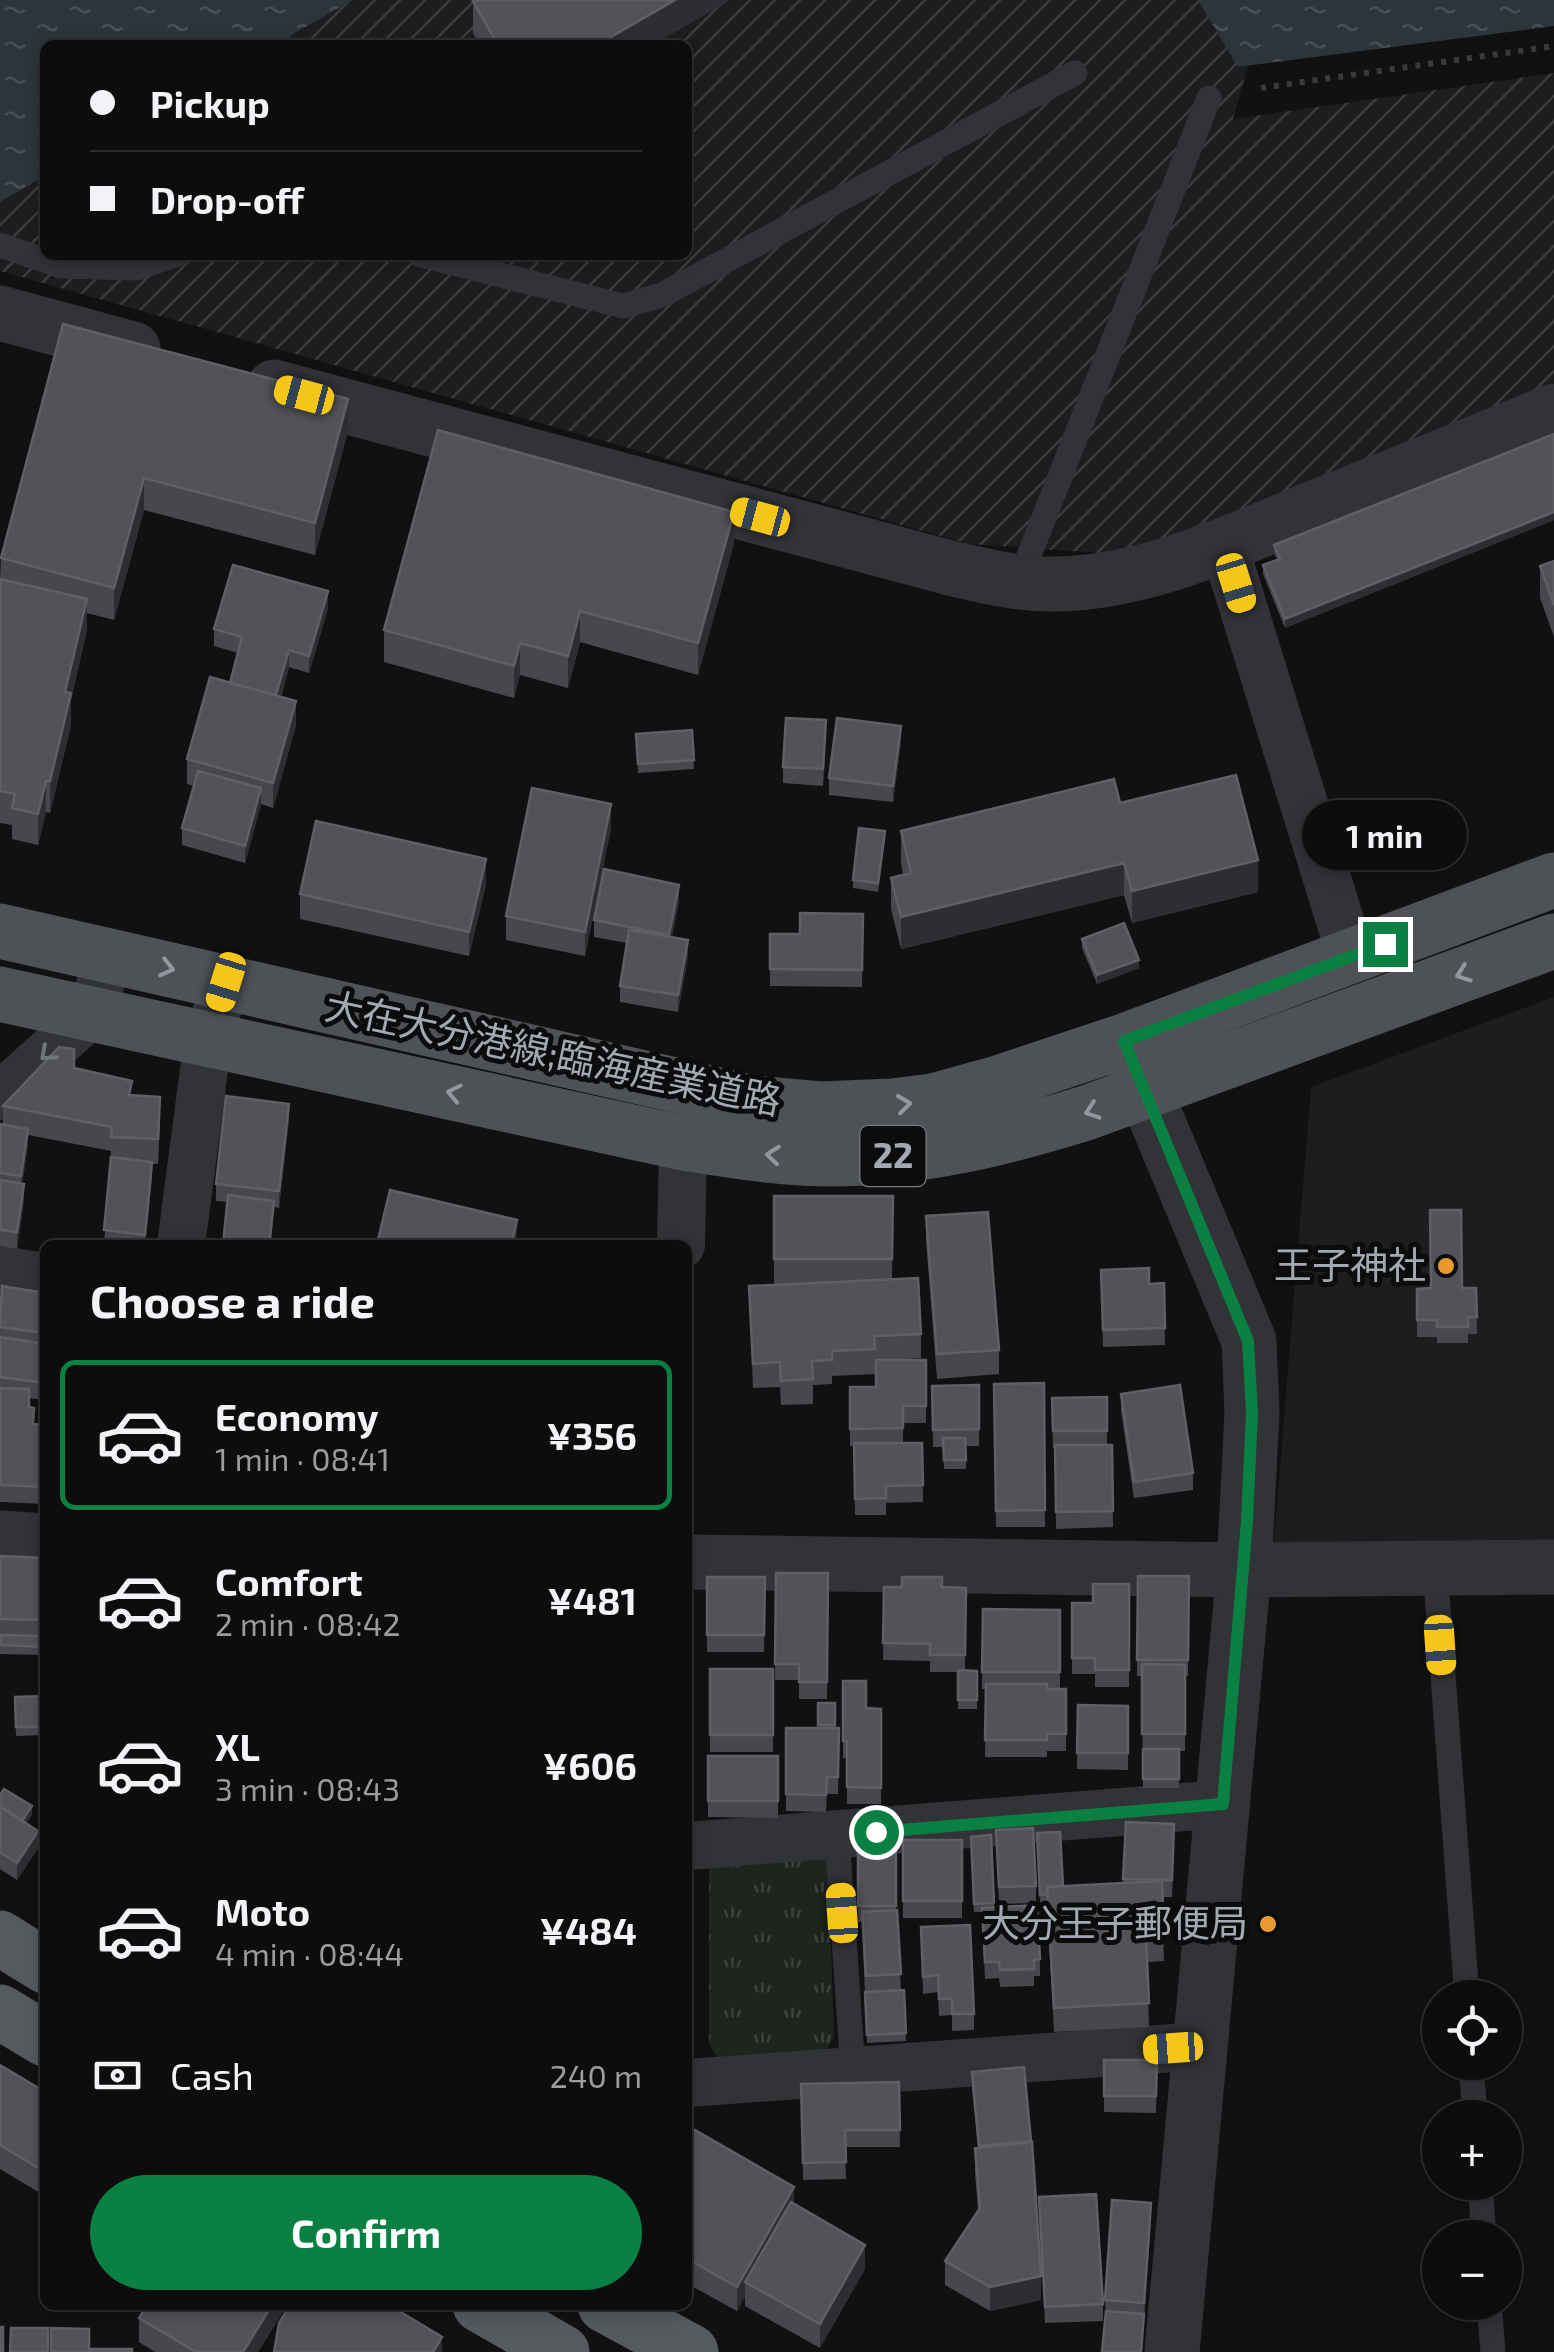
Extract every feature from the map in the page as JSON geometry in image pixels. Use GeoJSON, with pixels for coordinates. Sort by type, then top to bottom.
{"type":"FeatureCollection","features":[{"type":"Feature","properties":{"kind":"highway"},"geometry":{"type":"LineString","coordinates":[[0,1938],[40,1963]]}},
{"type":"Feature","properties":{"kind":"highway"},"geometry":{"type":"LineString","coordinates":[[614,2310],[690,2352]]}},
{"type":"Feature","properties":{"kind":"highway"},"geometry":{"type":"LineString","coordinates":[[493,2326],[562,2352]]}},
{"type":"Feature","properties":{"kind":"main road","name":"大在大分港線;臨海産業道路"},"geometry":{"type":"LineString","coordinates":[[0,930],[754,1102],[820,1108],[892,1106],[998,1084],[1124,1041],[1554,880]]}},
{"type":"Feature","properties":{"kind":"main road","name":"大在大分港線;臨海産業道路"},"geometry":{"type":"LineString","coordinates":[[0,994],[683,1143],[772,1155],[870,1159],[949,1150],[1016,1134],[1146,1091],[1554,940]]}},
{"type":"Feature","properties":{"kind":"street"},"geometry":{"type":"LineString","coordinates":[[0,313],[171,359]]}},
{"type":"Feature","properties":{"kind":"street"},"geometry":{"type":"LineString","coordinates":[[228,374],[950,568],[1056,584],[1156,568],[1224,545],[1554,411]]}},
{"type":"Feature","properties":{"kind":"street"},"geometry":{"type":"LineString","coordinates":[[1224,545],[1351,956]]}},
{"type":"Feature","properties":{"kind":"street"},"geometry":{"type":"LineString","coordinates":[[0,1096],[93,1012],[108,954]]}},
{"type":"Feature","properties":{"kind":"street"},"geometry":{"type":"LineString","coordinates":[[182,1240],[208,1038],[226,982]]}},
{"type":"Feature","properties":{"kind":"street"},"geometry":{"type":"LineString","coordinates":[[1124,1041],[1248,1341],[1252,1412],[1244,1570],[1172,2352]]}},
{"type":"Feature","properties":{"kind":"street"},"geometry":{"type":"LineString","coordinates":[[681,1240],[683,1143]]}},
{"type":"Feature","properties":{"kind":"street"},"geometry":{"type":"LineString","coordinates":[[0,1270],[40,1276]]}},
{"type":"Feature","properties":{"kind":"street"},"geometry":{"type":"LineString","coordinates":[[0,1538],[40,1541]]}},
{"type":"Feature","properties":{"kind":"street"},"geometry":{"type":"LineString","coordinates":[[692,1562],[1244,1570],[1554,1567]]}},
{"type":"Feature","properties":{"kind":"street"},"geometry":{"type":"LineString","coordinates":[[692,1846],[1223,1804]]}},
{"type":"Feature","properties":{"kind":"street"},"geometry":{"type":"LineString","coordinates":[[14,2026],[40,1976]]}},
{"type":"Feature","properties":{"kind":"street"},"geometry":{"type":"LineString","coordinates":[[692,2083],[1200,2046]]}},
{"type":"Feature","properties":{"kind":"lane"},"geometry":{"type":"LineString","coordinates":[[440,260],[623,306],[662,295],[1074,73]]}},
{"type":"Feature","properties":{"kind":"lane"},"geometry":{"type":"LineString","coordinates":[[1019,581],[1209,98]]}},
{"type":"Feature","properties":{"kind":"lane"},"geometry":{"type":"LineString","coordinates":[[0,245],[40,259]]}},
{"type":"Feature","properties":{"kind":"lane"},"geometry":{"type":"LineString","coordinates":[[44,260],[61,266],[137,268],[160,260]]}},
{"type":"Feature","properties":{"kind":"lane"},"geometry":{"type":"LineString","coordinates":[[1435,1567],[1465,1980]]}},
{"type":"Feature","properties":{"kind":"lane"},"geometry":{"type":"LineString","coordinates":[[837,1835],[853,2071]]}},
{"type":"Feature","properties":{"kind":"lane"},"geometry":{"type":"LineString","coordinates":[[1490,2320],[1493,2352]]}},
{"type":"Feature","properties":{"kind":"path"},"geometry":{"type":"LineString","coordinates":[[1261,88],[1554,46]]}},
{"type":"Feature","properties":{"kind":"shaded area"},"geometry":{"type":"Polygon","coordinates":[[[353,0],[1207,0],[1248,66],[1233,119],[1554,73],[1554,383],[1131,555],[969,544],[0,271],[0,202],[40,179],[40,260],[692,260],[692,40],[283,40],[353,0]]]}},
{"type":"Feature","properties":{"kind":"shaded area"},"geometry":{"type":"Polygon","coordinates":[[[1554,997],[1554,1543],[1274,1542],[1311,1087],[1554,997]]]}},
{"type":"Feature","properties":{"kind":"green space"},"geometry":{"type":"Polygon","coordinates":[[[828,1858],[834,2037],[821,2058],[720,2062],[709,2044],[709,1865],[828,1858]]]}},
{"type":"Feature","properties":{"kind":"water"},"geometry":{"type":"Polygon","coordinates":[[[0,0],[353,0],[283,40],[40,40],[40,179],[0,202],[0,0]]]}},
{"type":"Feature","properties":{"kind":"water"},"geometry":{"type":"Polygon","coordinates":[[[1198,0],[1554,0],[1554,26],[1238,67],[1198,0]]]}},
{"type":"Feature","properties":{"kind":"building"},"geometry":{"type":"Polygon","coordinates":[[[675,0],[606,40],[495,40],[473,1],[675,0]]]}},
{"type":"Feature","properties":{"kind":"building"},"geometry":{"type":"Polygon","coordinates":[[[63,324],[348,399],[315,523],[144,478],[114,588],[1,558],[63,324]]]}},
{"type":"Feature","properties":{"kind":"building"},"geometry":{"type":"Polygon","coordinates":[[[438,430],[734,512],[698,643],[580,611],[568,656],[520,643],[514,666],[384,630],[438,430]]]}},
{"type":"Feature","properties":{"kind":"building"},"geometry":{"type":"Polygon","coordinates":[[[1554,434],[1554,512],[1285,619],[1263,565],[1280,559],[1274,545],[1554,434]]]}},
{"type":"Feature","properties":{"kind":"building"},"geometry":{"type":"Polygon","coordinates":[[[1554,561],[1554,605],[1540,566],[1554,561]]]}},
{"type":"Feature","properties":{"kind":"building"},"geometry":{"type":"Polygon","coordinates":[[[233,565],[328,591],[309,656],[289,650],[276,695],[230,683],[242,637],[214,629],[233,565]]]}},
{"type":"Feature","properties":{"kind":"building"},"geometry":{"type":"Polygon","coordinates":[[[0,579],[87,599],[65,692],[71,693],[38,814],[12,808],[15,794],[0,791],[0,579]]]}},
{"type":"Feature","properties":{"kind":"building"},"geometry":{"type":"Polygon","coordinates":[[[210,677],[296,701],[273,783],[187,759],[210,677]]]}},
{"type":"Feature","properties":{"kind":"building"},"geometry":{"type":"Polygon","coordinates":[[[786,718],[826,720],[823,769],[783,767],[786,718]]]}},
{"type":"Feature","properties":{"kind":"building"},"geometry":{"type":"Polygon","coordinates":[[[837,718],[901,726],[893,786],[829,778],[837,718]]]}},
{"type":"Feature","properties":{"kind":"building"},"geometry":{"type":"Polygon","coordinates":[[[692,730],[694,760],[638,764],[636,734],[692,730]]]}},
{"type":"Feature","properties":{"kind":"building"},"geometry":{"type":"Polygon","coordinates":[[[198,771],[261,788],[245,846],[182,828],[198,771]]]}},
{"type":"Feature","properties":{"kind":"building"},"geometry":{"type":"Polygon","coordinates":[[[1236,775],[1258,860],[1132,891],[1124,863],[901,917],[891,878],[911,873],[901,831],[1114,779],[1120,803],[1236,775]]]}},
{"type":"Feature","properties":{"kind":"building"},"geometry":{"type":"Polygon","coordinates":[[[532,788],[611,804],[585,932],[506,916],[532,788]]]}},
{"type":"Feature","properties":{"kind":"building"},"geometry":{"type":"Polygon","coordinates":[[[316,821],[486,859],[469,932],[300,894],[316,821]]]}},
{"type":"Feature","properties":{"kind":"building"},"geometry":{"type":"Polygon","coordinates":[[[859,828],[885,831],[878,883],[853,880],[859,828]]]}},
{"type":"Feature","properties":{"kind":"building"},"geometry":{"type":"Polygon","coordinates":[[[604,869],[679,885],[669,935],[594,920],[604,869]]]}},
{"type":"Feature","properties":{"kind":"building"},"geometry":{"type":"Polygon","coordinates":[[[800,913],[863,914],[862,970],[770,969],[770,934],[800,934],[800,913]]]}},
{"type":"Feature","properties":{"kind":"building"},"geometry":{"type":"Polygon","coordinates":[[[1124,923],[1139,960],[1097,975],[1082,939],[1124,923]]]}},
{"type":"Feature","properties":{"kind":"building"},"geometry":{"type":"Polygon","coordinates":[[[629,930],[688,940],[678,995],[620,986],[629,930]]]}},
{"type":"Feature","properties":{"kind":"building"},"geometry":{"type":"Polygon","coordinates":[[[59,1047],[74,1049],[74,1068],[132,1081],[129,1095],[160,1097],[158,1139],[111,1137],[112,1127],[3,1106],[59,1047]]]}},
{"type":"Feature","properties":{"kind":"building"},"geometry":{"type":"Polygon","coordinates":[[[226,1096],[289,1104],[279,1191],[216,1184],[226,1096]]]}},
{"type":"Feature","properties":{"kind":"building"},"geometry":{"type":"Polygon","coordinates":[[[0,1124],[28,1129],[21,1176],[0,1173],[0,1124]]]}},
{"type":"Feature","properties":{"kind":"building"},"geometry":{"type":"Polygon","coordinates":[[[111,1157],[152,1162],[145,1235],[104,1230],[111,1157]]]}},
{"type":"Feature","properties":{"kind":"building"},"geometry":{"type":"Polygon","coordinates":[[[0,1180],[24,1184],[17,1232],[0,1230],[0,1180]]]}},
{"type":"Feature","properties":{"kind":"building"},"geometry":{"type":"Polygon","coordinates":[[[390,1190],[517,1220],[512,1240],[378,1240],[390,1190]]]}},
{"type":"Feature","properties":{"kind":"building"},"geometry":{"type":"Polygon","coordinates":[[[228,1195],[274,1201],[270,1240],[224,1240],[228,1195]]]}},
{"type":"Feature","properties":{"kind":"building"},"geometry":{"type":"Polygon","coordinates":[[[774,1196],[893,1196],[892,1259],[774,1259],[774,1196]]]}},
{"type":"Feature","properties":{"kind":"building","name":"王子神社"},"geometry":{"type":"Polygon","coordinates":[[[1430,1210],[1461,1210],[1462,1288],[1476,1288],[1477,1317],[1468,1317],[1468,1327],[1437,1327],[1437,1320],[1417,1320],[1417,1289],[1431,1288],[1430,1210]]]}},
{"type":"Feature","properties":{"kind":"building"},"geometry":{"type":"Polygon","coordinates":[[[988,1212],[999,1350],[937,1354],[926,1216],[988,1212]]]}},
{"type":"Feature","properties":{"kind":"building"},"geometry":{"type":"Polygon","coordinates":[[[1149,1268],[1149,1284],[1164,1283],[1165,1328],[1103,1330],[1101,1270],[1149,1268]]]}},
{"type":"Feature","properties":{"kind":"building"},"geometry":{"type":"Polygon","coordinates":[[[918,1278],[921,1334],[874,1336],[875,1349],[832,1351],[832,1360],[812,1361],[813,1379],[781,1381],[780,1362],[753,1364],[749,1286],[918,1278]]]}},
{"type":"Feature","properties":{"kind":"building"},"geometry":{"type":"Polygon","coordinates":[[[2,1286],[40,1292],[40,1332],[0,1327],[2,1286]]]}},
{"type":"Feature","properties":{"kind":"building"},"geometry":{"type":"Polygon","coordinates":[[[0,1337],[40,1343],[40,1382],[0,1377],[0,1337]]]}},
{"type":"Feature","properties":{"kind":"building"},"geometry":{"type":"Polygon","coordinates":[[[876,1360],[926,1360],[926,1406],[903,1406],[903,1428],[850,1429],[850,1387],[876,1387],[876,1360]]]}},
{"type":"Feature","properties":{"kind":"building"},"geometry":{"type":"Polygon","coordinates":[[[1044,1383],[1045,1510],[996,1511],[994,1384],[1044,1383]]]}},
{"type":"Feature","properties":{"kind":"building"},"geometry":{"type":"Polygon","coordinates":[[[979,1385],[979,1429],[933,1430],[932,1386],[979,1385]]]}},
{"type":"Feature","properties":{"kind":"building"},"geometry":{"type":"Polygon","coordinates":[[[1180,1385],[1193,1473],[1134,1482],[1121,1394],[1180,1385]]]}},
{"type":"Feature","properties":{"kind":"building"},"geometry":{"type":"Polygon","coordinates":[[[0,1388],[29,1389],[33,1424],[40,1425],[40,1487],[0,1485],[0,1388]]]}},
{"type":"Feature","properties":{"kind":"building"},"geometry":{"type":"Polygon","coordinates":[[[1107,1397],[1107,1431],[1053,1431],[1052,1398],[1107,1397]]]}},
{"type":"Feature","properties":{"kind":"building"},"geometry":{"type":"Polygon","coordinates":[[[943,1438],[965,1438],[966,1460],[944,1460],[943,1438]]]}},
{"type":"Feature","properties":{"kind":"building"},"geometry":{"type":"Polygon","coordinates":[[[854,1443],[922,1443],[923,1485],[886,1486],[886,1498],[855,1499],[854,1443]]]}},
{"type":"Feature","properties":{"kind":"building"},"geometry":{"type":"Polygon","coordinates":[[[1055,1445],[1112,1445],[1113,1511],[1056,1512],[1055,1445]]]}},
{"type":"Feature","properties":{"kind":"building"},"geometry":{"type":"Polygon","coordinates":[[[0,1556],[40,1558],[40,1620],[0,1619],[0,1556]]]}},
{"type":"Feature","properties":{"kind":"building"},"geometry":{"type":"Polygon","coordinates":[[[776,1573],[828,1573],[827,1682],[799,1682],[799,1664],[775,1664],[776,1573]]]}},
{"type":"Feature","properties":{"kind":"building"},"geometry":{"type":"Polygon","coordinates":[[[1138,1576],[1189,1576],[1188,1660],[1137,1660],[1138,1576]]]}},
{"type":"Feature","properties":{"kind":"building"},"geometry":{"type":"Polygon","coordinates":[[[707,1577],[765,1577],[764,1635],[707,1635],[707,1577]]]}},
{"type":"Feature","properties":{"kind":"building"},"geometry":{"type":"Polygon","coordinates":[[[902,1577],[942,1577],[942,1587],[966,1588],[965,1655],[930,1655],[930,1644],[883,1643],[884,1587],[902,1587],[902,1577]]]}},
{"type":"Feature","properties":{"kind":"building"},"geometry":{"type":"Polygon","coordinates":[[[1093,1584],[1129,1584],[1129,1670],[1095,1670],[1095,1658],[1072,1658],[1072,1603],[1093,1603],[1093,1584]]]}},
{"type":"Feature","properties":{"kind":"building"},"geometry":{"type":"Polygon","coordinates":[[[983,1609],[1060,1610],[1060,1672],[982,1672],[983,1609]]]}},
{"type":"Feature","properties":{"kind":"building"},"geometry":{"type":"Polygon","coordinates":[[[0,1635],[40,1636],[40,1647],[0,1645],[0,1635]]]}},
{"type":"Feature","properties":{"kind":"building"},"geometry":{"type":"Polygon","coordinates":[[[1142,1664],[1185,1665],[1185,1734],[1142,1734],[1142,1664]]]}},
{"type":"Feature","properties":{"kind":"building"},"geometry":{"type":"Polygon","coordinates":[[[710,1669],[773,1669],[773,1735],[710,1735],[710,1669]]]}},
{"type":"Feature","properties":{"kind":"building"},"geometry":{"type":"Polygon","coordinates":[[[958,1670],[977,1671],[977,1700],[958,1700],[958,1670]]]}},
{"type":"Feature","properties":{"kind":"building"},"geometry":{"type":"Polygon","coordinates":[[[843,1681],[866,1681],[866,1708],[881,1709],[881,1788],[847,1787],[843,1681]]]}},
{"type":"Feature","properties":{"kind":"building"},"geometry":{"type":"Polygon","coordinates":[[[986,1684],[1047,1684],[1047,1689],[1066,1689],[1066,1734],[1047,1734],[1047,1740],[985,1740],[986,1684]]]}},
{"type":"Feature","properties":{"kind":"building"},"geometry":{"type":"Polygon","coordinates":[[[40,1696],[40,1727],[16,1727],[15,1697],[40,1696]]]}},
{"type":"Feature","properties":{"kind":"building"},"geometry":{"type":"Polygon","coordinates":[[[818,1703],[835,1703],[835,1725],[818,1725],[818,1703]]]}},
{"type":"Feature","properties":{"kind":"building"},"geometry":{"type":"Polygon","coordinates":[[[1078,1705],[1128,1706],[1128,1753],[1077,1753],[1078,1705]]]}},
{"type":"Feature","properties":{"kind":"building"},"geometry":{"type":"Polygon","coordinates":[[[786,1728],[839,1728],[838,1777],[827,1777],[826,1795],[786,1794],[786,1728]]]}},
{"type":"Feature","properties":{"kind":"building"},"geometry":{"type":"Polygon","coordinates":[[[1143,1749],[1179,1749],[1179,1779],[1143,1779],[1143,1749]]]}},
{"type":"Feature","properties":{"kind":"building"},"geometry":{"type":"Polygon","coordinates":[[[708,1756],[778,1756],[778,1801],[708,1801],[708,1756]]]}},
{"type":"Feature","properties":{"kind":"building"},"geometry":{"type":"Polygon","coordinates":[[[4,1789],[32,1806],[22,1821],[0,1806],[4,1789]]]}},
{"type":"Feature","properties":{"kind":"building"},"geometry":{"type":"Polygon","coordinates":[[[0,1806],[38,1831],[17,1863],[0,1852],[0,1806]]]}},
{"type":"Feature","properties":{"kind":"building"},"geometry":{"type":"Polygon","coordinates":[[[1126,1822],[1174,1824],[1172,1880],[1123,1879],[1126,1822]]]}},
{"type":"Feature","properties":{"kind":"building"},"geometry":{"type":"Polygon","coordinates":[[[1033,1828],[1036,1886],[999,1887],[996,1830],[1033,1828]]]}},
{"type":"Feature","properties":{"kind":"building"},"geometry":{"type":"Polygon","coordinates":[[[1060,1832],[1063,1886],[1047,1887],[1048,1894],[1040,1895],[1037,1833],[1060,1832]]]}},
{"type":"Feature","properties":{"kind":"building"},"geometry":{"type":"Polygon","coordinates":[[[991,1835],[994,1903],[974,1904],[971,1837],[991,1835]]]}},
{"type":"Feature","properties":{"kind":"building"},"geometry":{"type":"Polygon","coordinates":[[[858,1840],[896,1840],[896,1906],[858,1906],[858,1840]]]}},
{"type":"Feature","properties":{"kind":"building"},"geometry":{"type":"Polygon","coordinates":[[[903,1840],[962,1840],[962,1901],[903,1901],[903,1840]]]}},
{"type":"Feature","properties":{"kind":"building"},"geometry":{"type":"Polygon","coordinates":[[[1162,1881],[1164,1936],[1146,1937],[1149,2003],[1054,2008],[1047,1887],[1162,1881]]]}},
{"type":"Feature","properties":{"kind":"building"},"geometry":{"type":"Polygon","coordinates":[[[1037,1905],[1040,1959],[1034,1960],[1034,1969],[1000,1970],[999,1962],[985,1962],[982,1908],[1037,1905]]]}},
{"type":"Feature","properties":{"kind":"building"},"geometry":{"type":"Polygon","coordinates":[[[897,1910],[901,1974],[866,1976],[862,1912],[897,1910]]]}},
{"type":"Feature","properties":{"kind":"building"},"geometry":{"type":"Polygon","coordinates":[[[970,1925],[974,2014],[952,2014],[952,1999],[939,1999],[938,1975],[923,1977],[921,1927],[970,1925]]]}},
{"type":"Feature","properties":{"kind":"building"},"geometry":{"type":"Polygon","coordinates":[[[904,1990],[906,2033],[867,2035],[865,1992],[904,1990]]]}},
{"type":"Feature","properties":{"kind":"building"},"geometry":{"type":"Polygon","coordinates":[[[1104,2060],[1157,2060],[1156,2096],[1104,2096],[1104,2060]]]}},
{"type":"Feature","properties":{"kind":"building"},"geometry":{"type":"Polygon","coordinates":[[[0,2065],[40,2089],[40,2169],[0,2145],[0,2065]]]}},
{"type":"Feature","properties":{"kind":"building"},"geometry":{"type":"Polygon","coordinates":[[[1024,2067],[1031,2141],[979,2146],[972,2072],[1024,2067]]]}},
{"type":"Feature","properties":{"kind":"building"},"geometry":{"type":"Polygon","coordinates":[[[899,2082],[900,2130],[845,2130],[846,2162],[803,2163],[801,2084],[899,2082]]]}},
{"type":"Feature","properties":{"kind":"building"},"geometry":{"type":"Polygon","coordinates":[[[692,2128],[794,2187],[737,2287],[692,2261],[692,2128]]]}},
{"type":"Feature","properties":{"kind":"building"},"geometry":{"type":"Polygon","coordinates":[[[1032,2142],[1041,2276],[990,2287],[945,2261],[980,2208],[975,2148],[1032,2142]]]}},
{"type":"Feature","properties":{"kind":"building"},"geometry":{"type":"Polygon","coordinates":[[[1096,2194],[1103,2304],[1045,2307],[1039,2197],[1096,2194]]]}},
{"type":"Feature","properties":{"kind":"building"},"geometry":{"type":"Polygon","coordinates":[[[1112,2200],[1151,2203],[1144,2303],[1105,2300],[1112,2200]]]}},
{"type":"Feature","properties":{"kind":"building"},"geometry":{"type":"Polygon","coordinates":[[[791,2202],[865,2245],[820,2324],[745,2282],[791,2202]]]}},
{"type":"Feature","properties":{"kind":"building"},"geometry":{"type":"Polygon","coordinates":[[[144,2310],[269,2310],[243,2352],[196,2352],[139,2318],[144,2310]]]}},
{"type":"Feature","properties":{"kind":"building"},"geometry":{"type":"Polygon","coordinates":[[[287,2310],[397,2310],[442,2337],[433,2352],[274,2352],[279,2323],[287,2310]]]}},
{"type":"Feature","properties":{"kind":"building"},"geometry":{"type":"Polygon","coordinates":[[[1106,2311],[1144,2314],[1141,2352],[1102,2352],[1106,2311]]]}},
{"type":"Feature","properties":{"kind":"building"},"geometry":{"type":"Polygon","coordinates":[[[3,2327],[3,2352],[0,2352],[3,2327]]]}},
{"type":"Feature","properties":{"kind":"building"},"geometry":{"type":"Polygon","coordinates":[[[11,2328],[48,2328],[48,2352],[10,2352],[11,2328]]]}},
{"type":"Feature","properties":{"kind":"building"},"geometry":{"type":"Polygon","coordinates":[[[51,2328],[89,2329],[89,2349],[132,2352],[51,2352],[51,2328]]]}},
{"type":"Feature","properties":{"kind":"place","name":"王子神社"},"geometry":{"type":"Point","coordinates":[1446,1266]}},
{"type":"Feature","properties":{"kind":"place","name":"大分王子郵便局"},"geometry":{"type":"Point","coordinates":[1268,1924]}},
{"type":"Feature","properties":{"kind":"route"},"geometry":{"type":"LineString","coordinates":[[876,1832],[1223,1804],[1247,1521],[1252,1412],[1248,1341],[1124,1041],[1385,944]]}}]}
